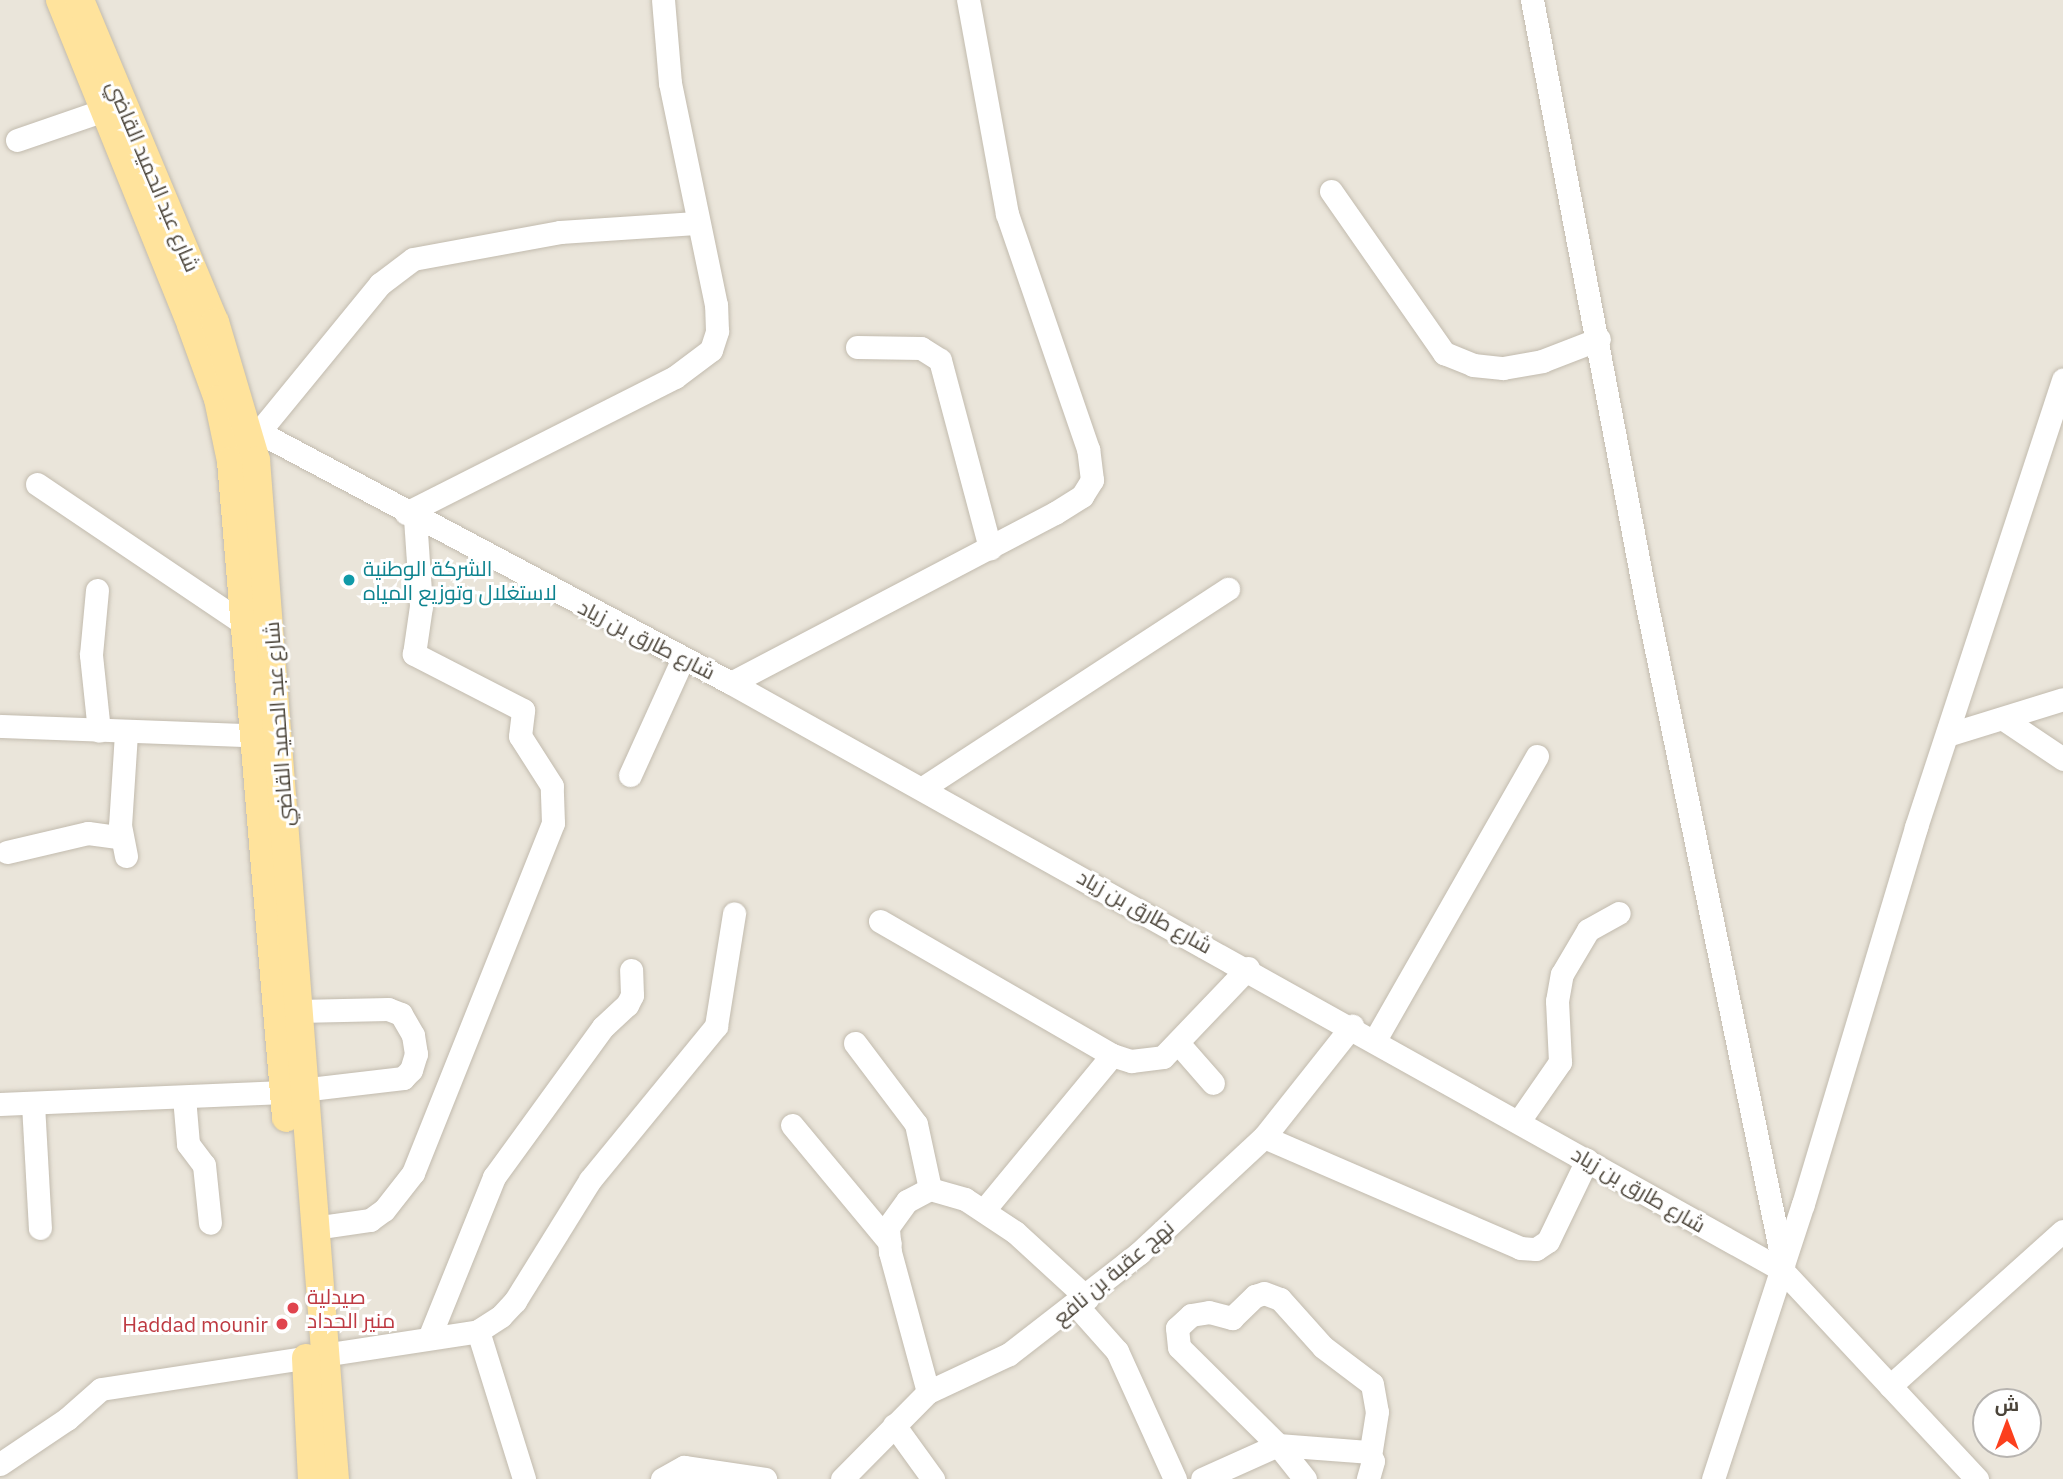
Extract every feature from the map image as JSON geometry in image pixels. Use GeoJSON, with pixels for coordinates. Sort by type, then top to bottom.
{"type":"FeatureCollection","features":[{"type":"Feature","properties":{"kind":"main road","name":"شارع عبد الحميد القاضي"},"geometry":{"type":"LineString","coordinates":[[60,0],[191,325],[244,431],[238,513],[246,625],[266,736],[298,1011],[294,1091],[314,1228],[313,1479]]}},
{"type":"Feature","properties":{"kind":"main road","name":"شارع عبد الحميد القاضي"},"geometry":{"type":"LineString","coordinates":[[80,0],[215,322],[244,431],[263,521],[266,736],[315,1354],[335,1479]]}},
{"type":"Feature","properties":{"kind":"street"},"geometry":{"type":"LineString","coordinates":[[314,1228],[370,1220],[384,1210],[413,1172],[553,823],[552,786],[520,736],[523,710],[414,654],[421,606],[410,516],[675,377],[706,356],[717,331],[716,305],[696,223],[670,83],[663,0]]}},
{"type":"Feature","properties":{"kind":"street"},"geometry":{"type":"LineString","coordinates":[[731,683],[990,548],[1082,496],[1092,480],[1092,467],[1007,214],[968,0]]}},
{"type":"Feature","properties":{"kind":"street"},"geometry":{"type":"LineString","coordinates":[[1532,0],[1599,339],[1646,601],[1782,1267]]}},
{"type":"Feature","properties":{"kind":"street"},"geometry":{"type":"LineString","coordinates":[[17,139],[104,110]]}},
{"type":"Feature","properties":{"kind":"street"},"geometry":{"type":"LineString","coordinates":[[1331,191],[1444,353],[1473,365],[1503,368],[1542,361],[1599,339]]}},
{"type":"Feature","properties":{"kind":"street"},"geometry":{"type":"LineString","coordinates":[[244,431],[385,278],[413,259],[560,232],[696,223]]}},
{"type":"Feature","properties":{"kind":"street"},"geometry":{"type":"LineString","coordinates":[[857,346],[921,348],[939,357],[990,548]]}},
{"type":"Feature","properties":{"kind":"street"},"geometry":{"type":"LineString","coordinates":[[1713,1479],[1782,1267],[1947,735],[2063,380]]}},
{"type":"Feature","properties":{"kind":"street","name":"شارع طارق بن زياد"},"geometry":{"type":"LineString","coordinates":[[244,431],[731,683],[1782,1267],[1977,1479]]}},
{"type":"Feature","properties":{"kind":"street"},"geometry":{"type":"LineString","coordinates":[[37,484],[246,625]]}},
{"type":"Feature","properties":{"kind":"street"},"geometry":{"type":"LineString","coordinates":[[923,788],[1228,589]]}},
{"type":"Feature","properties":{"kind":"street"},"geometry":{"type":"LineString","coordinates":[[97,590],[91,655],[99,731]]}},
{"type":"Feature","properties":{"kind":"street"},"geometry":{"type":"LineString","coordinates":[[630,775],[683,658]]}},
{"type":"Feature","properties":{"kind":"street"},"geometry":{"type":"LineString","coordinates":[[1947,735],[2005,720],[2063,699]]}},
{"type":"Feature","properties":{"kind":"street"},"geometry":{"type":"LineString","coordinates":[[2005,720],[2063,759]]}},
{"type":"Feature","properties":{"kind":"street"},"geometry":{"type":"LineString","coordinates":[[0,726],[266,736]]}},
{"type":"Feature","properties":{"kind":"street"},"geometry":{"type":"LineString","coordinates":[[7,852],[88,833],[124,847],[126,732]]}},
{"type":"Feature","properties":{"kind":"street"},"geometry":{"type":"LineString","coordinates":[[1375,1040],[1537,756]]}},
{"type":"Feature","properties":{"kind":"street"},"geometry":{"type":"LineString","coordinates":[[0,1464],[67,1419],[101,1388],[478,1331],[515,1301],[590,1180],[716,1027],[734,913]]}},
{"type":"Feature","properties":{"kind":"street"},"geometry":{"type":"LineString","coordinates":[[1518,1121],[1560,1062],[1557,1001],[1562,974],[1588,930],[1619,913]]}},
{"type":"Feature","properties":{"kind":"street"},"geometry":{"type":"LineString","coordinates":[[880,921],[1112,1055],[1131,1061],[1153,1060],[1178,1043],[1248,968]]}},
{"type":"Feature","properties":{"kind":"street"},"geometry":{"type":"LineString","coordinates":[[429,1338],[494,1177],[603,1027],[627,1005],[632,995],[631,970]]}},
{"type":"Feature","properties":{"kind":"street"},"geometry":{"type":"LineString","coordinates":[[0,1104],[294,1091],[402,1078],[416,1054],[408,1022],[388,1009],[298,1011]]}},
{"type":"Feature","properties":{"kind":"street","name":"نهج عقبة بن نافع"},"geometry":{"type":"LineString","coordinates":[[842,1479],[928,1392],[1009,1354],[1082,1302],[1264,1137],[1352,1027]]}},
{"type":"Feature","properties":{"kind":"street"},"geometry":{"type":"LineString","coordinates":[[855,1043],[916,1124],[930,1189]]}},
{"type":"Feature","properties":{"kind":"street"},"geometry":{"type":"LineString","coordinates":[[1178,1043],[1213,1083]]}},
{"type":"Feature","properties":{"kind":"street"},"geometry":{"type":"LineString","coordinates":[[984,1210],[1112,1055]]}},
{"type":"Feature","properties":{"kind":"street"},"geometry":{"type":"LineString","coordinates":[[184,1097],[188,1144],[204,1165],[210,1223]]}},
{"type":"Feature","properties":{"kind":"street"},"geometry":{"type":"LineString","coordinates":[[33,1104],[40,1227]]}},
{"type":"Feature","properties":{"kind":"street"},"geometry":{"type":"LineString","coordinates":[[792,1125],[890,1243]]}},
{"type":"Feature","properties":{"kind":"street"},"geometry":{"type":"LineString","coordinates":[[1264,1137],[1520,1248],[1536,1249],[1548,1241],[1587,1160]]}},
{"type":"Feature","properties":{"kind":"street"},"geometry":{"type":"LineString","coordinates":[[928,1392],[888,1227],[896,1210],[930,1189],[949,1192],[984,1210],[1015,1232],[1082,1302],[1117,1351],[1175,1479]]}},
{"type":"Feature","properties":{"kind":"street"},"geometry":{"type":"LineString","coordinates":[[1890,1386],[2063,1231]]}},
{"type":"Feature","properties":{"kind":"street"},"geometry":{"type":"LineString","coordinates":[[1305,1479],[1278,1445],[1179,1347],[1177,1328],[1191,1315],[1209,1312],[1232,1318],[1255,1296],[1264,1293],[1280,1299],[1323,1347],[1372,1384],[1377,1412],[1369,1468]]}},
{"type":"Feature","properties":{"kind":"street"},"geometry":{"type":"LineString","coordinates":[[478,1331],[524,1479]]}},
{"type":"Feature","properties":{"kind":"street"},"geometry":{"type":"LineString","coordinates":[[894,1425],[933,1479]]}},
{"type":"Feature","properties":{"kind":"street"},"geometry":{"type":"LineString","coordinates":[[1202,1479],[1278,1445],[1359,1450],[1369,1468]]}},
{"type":"Feature","properties":{"kind":"street"},"geometry":{"type":"LineString","coordinates":[[662,1479],[684,1467],[751,1478]]}},
{"type":"Feature","properties":{"kind":"shaded area"},"geometry":{"type":"Polygon","coordinates":[[[0,0],[2063,0],[2063,1479],[0,1479],[0,0]]]}},
{"type":"Feature","properties":{"kind":"place","name":"الشركة الوطنية لاستغلال وتوزيع المياه"},"geometry":{"type":"Point","coordinates":[349,580]}},
{"type":"Feature","properties":{"kind":"place","name":"صيدلية منير الحداد"},"geometry":{"type":"Point","coordinates":[293,1308]}},
{"type":"Feature","properties":{"kind":"place","name":"Haddad mounir"},"geometry":{"type":"Point","coordinates":[282,1324]}}]}
